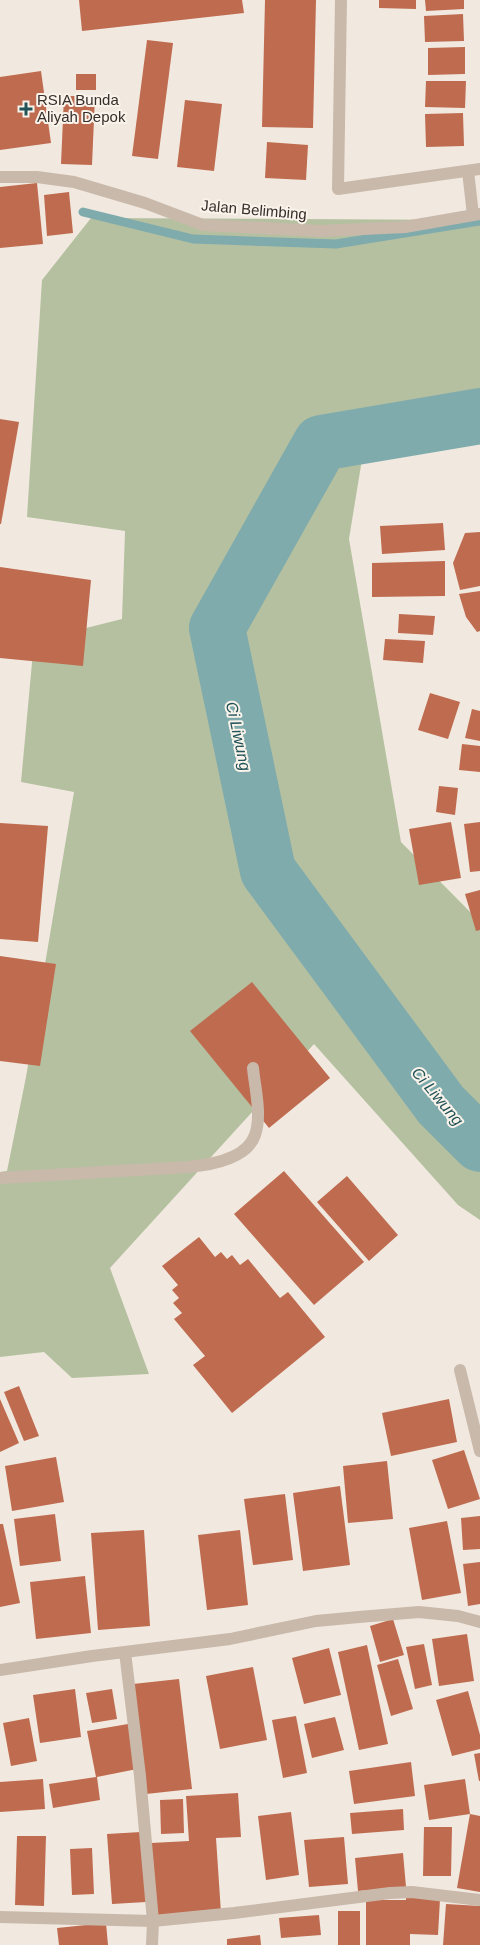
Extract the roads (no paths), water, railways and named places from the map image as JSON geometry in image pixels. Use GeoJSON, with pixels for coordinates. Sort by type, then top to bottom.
{"type":"FeatureCollection","features":[{"type":"Feature","properties":{"kind":"street"},"geometry":{"type":"LineString","coordinates":[[341,0],[338,189],[474,170],[476,215]]}},
{"type":"Feature","properties":{"kind":"street","name":"Jalan Belimbing"},"geometry":{"type":"LineString","coordinates":[[0,177],[37,177],[74,182],[145,204],[203,225],[320,231],[405,227],[476,215]]}},
{"type":"Feature","properties":{"kind":"street"},"geometry":{"type":"LineString","coordinates":[[0,1178],[188,1167],[213,1164],[231,1158],[245,1149],[255,1136],[258,1121],[253,1068]]}},
{"type":"Feature","properties":{"kind":"street"},"geometry":{"type":"LineString","coordinates":[[460,1370],[480,1450]]}},
{"type":"Feature","properties":{"kind":"street"},"geometry":{"type":"LineString","coordinates":[[0,1670],[230,1639],[316,1621],[376,1615],[419,1612],[458,1616],[480,1622]]}},
{"type":"Feature","properties":{"kind":"street"},"geometry":{"type":"LineString","coordinates":[[124,1652],[140,1776],[153,1921],[152,1945]]}},
{"type":"Feature","properties":{"kind":"street"},"geometry":{"type":"LineString","coordinates":[[0,1917],[153,1921],[234,1913],[390,1892],[412,1892],[480,1900]]}},
{"type":"Feature","properties":{"kind":"waterway"},"geometry":{"type":"LineString","coordinates":[[83,212],[193,239],[336,244],[480,221]]}},
{"type":"Feature","properties":{"kind":"waterway","name":"Ci Liwung"},"geometry":{"type":"LineString","coordinates":[[480,416],[321,443],[217,628],[268,871],[441,1105],[480,1144]]}},
{"type":"Feature","properties":{"kind":"place","name":"RSIA Bunda Aliyah Depok"},"geometry":{"type":"Point","coordinates":[26,109]}}]}
